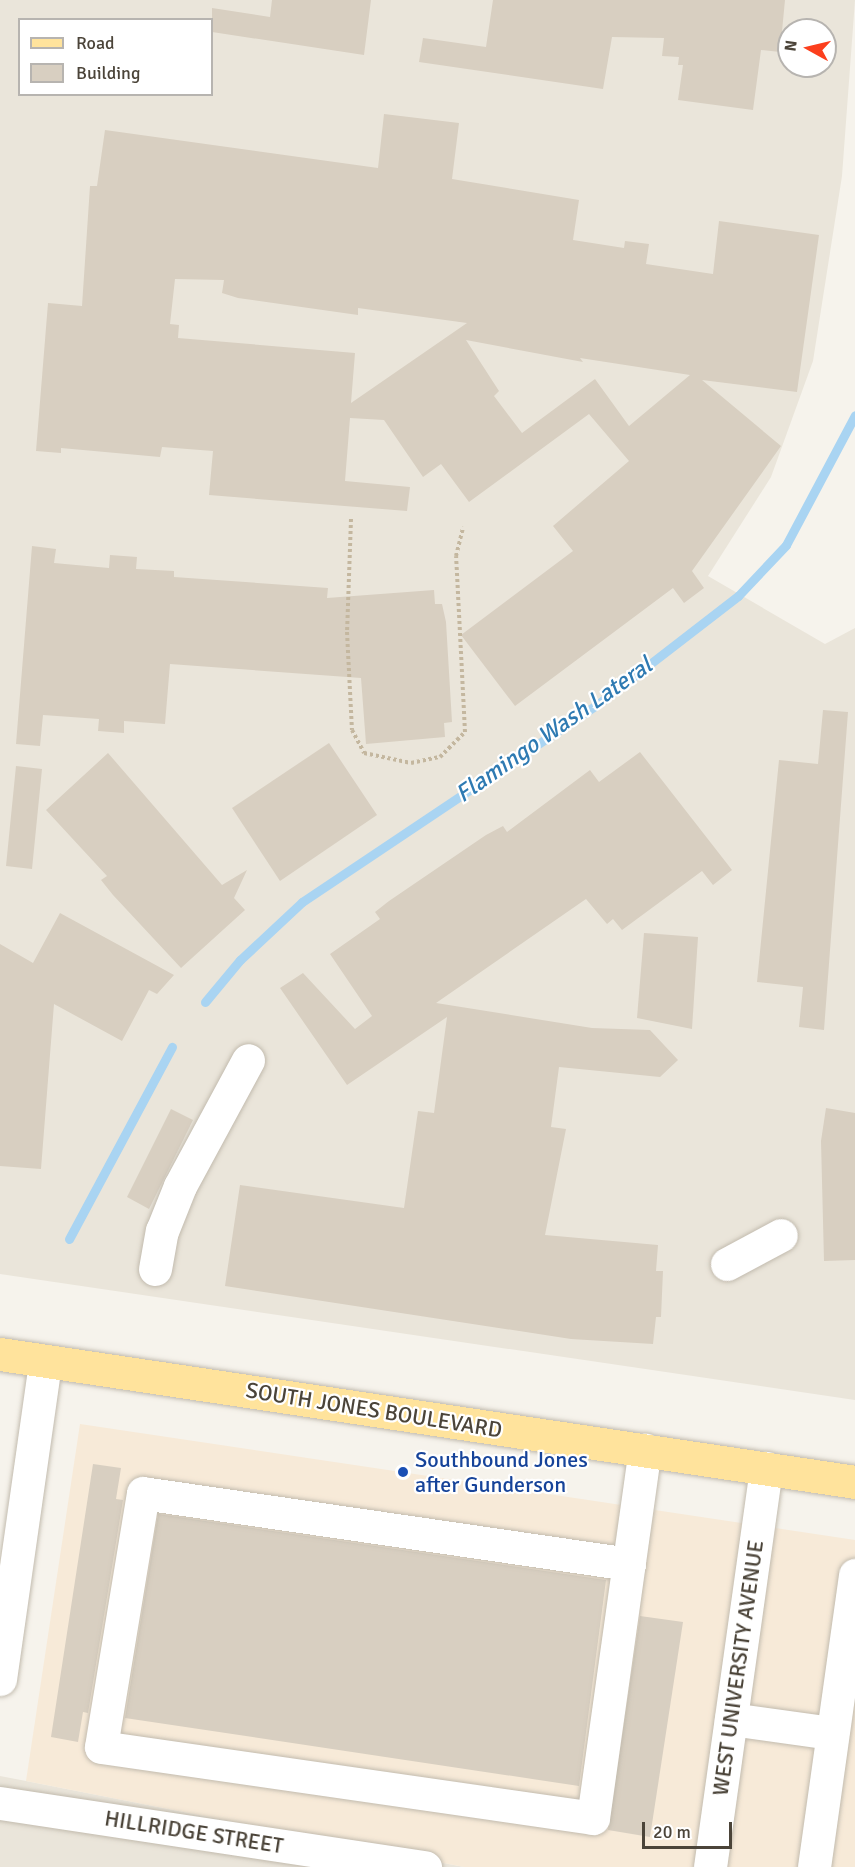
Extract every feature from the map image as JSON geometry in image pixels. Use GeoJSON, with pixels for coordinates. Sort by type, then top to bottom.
{"type":"FeatureCollection","features":[{"type":"Feature","properties":{"kind":"main road","name":"SOUTH JONES BOULEVARD"},"geometry":{"type":"LineString","coordinates":[[0,1354],[855,1482]]}},
{"type":"Feature","properties":{"kind":"street"},"geometry":{"type":"LineString","coordinates":[[155,1269],[162,1231],[180,1186],[248,1060]]}},
{"type":"Feature","properties":{"kind":"street"},"geometry":{"type":"LineString","coordinates":[[727,1264],[781,1235]]}},
{"type":"Feature","properties":{"kind":"street"},"geometry":{"type":"LineString","coordinates":[[0,1679],[45,1361]]}},
{"type":"Feature","properties":{"kind":"street"},"geometry":{"type":"LineString","coordinates":[[628,1564],[143,1493],[101,1747],[593,1818],[645,1450]]}},
{"type":"Feature","properties":{"kind":"street","name":"WEST UNIVERSITY AVENUE"},"geometry":{"type":"LineString","coordinates":[[710,1867],[766,1468]]}},
{"type":"Feature","properties":{"kind":"street"},"geometry":{"type":"LineString","coordinates":[[814,1867],[855,1575]]}},
{"type":"Feature","properties":{"kind":"street"},"geometry":{"type":"LineString","coordinates":[[731,1719],[832,1733]]}},
{"type":"Feature","properties":{"kind":"street","name":"HILLRIDGE STREET"},"geometry":{"type":"LineString","coordinates":[[0,1803],[349,1861],[424,1867]]}},
{"type":"Feature","properties":{"kind":"path"},"geometry":{"type":"LineString","coordinates":[[351,519],[347,643],[352,730],[364,753],[411,763],[440,757],[465,732],[456,556],[464,527]]}},
{"type":"Feature","properties":{"kind":"shaded area"},"geometry":{"type":"Polygon","coordinates":[[[0,0],[855,0],[842,176],[813,361],[771,477],[708,576],[825,644],[855,628],[855,1400],[0,1274],[0,0]]]}},
{"type":"Feature","properties":{"kind":"shaded area"},"geometry":{"type":"Polygon","coordinates":[[[80,1424],[855,1540],[855,1867],[464,1867],[26,1781],[80,1424]]]}},
{"type":"Feature","properties":{"kind":"shaded area"},"geometry":{"type":"Polygon","coordinates":[[[0,1776],[26,1781],[464,1867],[0,1867],[0,1776]]]}},
{"type":"Feature","properties":{"kind":"building"},"geometry":{"type":"Polygon","coordinates":[[[272,0],[371,0],[364,55],[213,32],[212,8],[270,17],[272,0]]]}},
{"type":"Feature","properties":{"kind":"building"},"geometry":{"type":"Polygon","coordinates":[[[493,0],[785,0],[783,18],[777,18],[777,52],[761,50],[753,110],[678,100],[683,65],[678,65],[679,57],[662,56],[664,38],[612,37],[603,89],[419,62],[423,38],[486,47],[493,0]]]}},
{"type":"Feature","properties":{"kind":"building"},"geometry":{"type":"Polygon","coordinates":[[[384,114],[459,123],[452,179],[579,200],[573,240],[624,248],[625,241],[649,244],[646,264],[713,274],[719,221],[819,235],[797,392],[702,380],[781,446],[692,571],[704,588],[684,603],[673,588],[515,706],[461,635],[573,551],[553,526],[629,461],[589,414],[469,502],[441,464],[423,477],[384,420],[350,418],[345,481],[410,487],[407,511],[209,495],[213,451],[162,447],[160,457],[61,448],[61,453],[36,451],[48,303],[82,306],[90,186],[97,186],[105,130],[378,168],[384,114]],[[175,279],[170,324],[179,325],[178,338],[355,353],[351,403],[467,323],[358,308],[358,315],[238,298],[222,293],[224,280],[175,279]],[[466,340],[499,391],[494,396],[522,433],[595,379],[629,426],[690,375],[580,358],[583,362],[466,340]]]}},
{"type":"Feature","properties":{"kind":"building"},"geometry":{"type":"Polygon","coordinates":[[[32,546],[56,549],[54,563],[109,568],[110,555],[137,557],[136,569],[174,571],[174,577],[328,588],[327,598],[434,590],[435,604],[442,604],[446,622],[452,722],[444,723],[445,737],[366,744],[361,678],[170,664],[165,724],[124,721],[124,733],[98,731],[99,719],[43,715],[40,746],[16,744],[32,546]]]}},
{"type":"Feature","properties":{"kind":"building"},"geometry":{"type":"Polygon","coordinates":[[[823,710],[848,712],[824,1030],[799,1027],[803,987],[757,982],[779,760],[818,764],[823,710]]]}},
{"type":"Feature","properties":{"kind":"building"},"geometry":{"type":"Polygon","coordinates":[[[329,743],[377,815],[280,881],[232,808],[329,743]]]}},
{"type":"Feature","properties":{"kind":"building"},"geometry":{"type":"Polygon","coordinates":[[[640,752],[732,870],[713,885],[702,871],[622,930],[613,919],[607,924],[586,899],[436,1003],[592,1028],[650,1030],[678,1060],[660,1077],[559,1067],[551,1127],[566,1129],[545,1235],[658,1245],[656,1271],[663,1271],[661,1317],[656,1317],[653,1344],[571,1339],[225,1286],[240,1185],[404,1208],[418,1111],[434,1113],[447,1017],[347,1085],[280,988],[303,973],[355,1029],[372,1016],[330,954],[380,919],[375,912],[389,901],[486,835],[503,826],[507,832],[590,770],[599,782],[640,752]]]}},
{"type":"Feature","properties":{"kind":"building"},"geometry":{"type":"Polygon","coordinates":[[[108,753],[222,885],[247,870],[234,898],[245,910],[181,968],[113,895],[101,880],[107,876],[46,810],[108,753]]]}},
{"type":"Feature","properties":{"kind":"building"},"geometry":{"type":"Polygon","coordinates":[[[16,766],[42,769],[32,869],[6,866],[16,766]]]}},
{"type":"Feature","properties":{"kind":"building"},"geometry":{"type":"Polygon","coordinates":[[[60,913],[174,975],[157,994],[149,990],[122,1041],[54,1004],[41,1169],[0,1166],[0,944],[33,963],[60,913]]]}},
{"type":"Feature","properties":{"kind":"building"},"geometry":{"type":"Polygon","coordinates":[[[644,933],[698,937],[692,1029],[637,1018],[644,933]]]}},
{"type":"Feature","properties":{"kind":"building"},"geometry":{"type":"Polygon","coordinates":[[[826,1108],[855,1113],[855,1260],[824,1261],[821,1141],[826,1108]]]}},
{"type":"Feature","properties":{"kind":"building"},"geometry":{"type":"Polygon","coordinates":[[[171,1109],[193,1120],[149,1209],[127,1197],[171,1109]]]}},
{"type":"Feature","properties":{"kind":"building"},"geometry":{"type":"Polygon","coordinates":[[[93,1464],[121,1468],[116,1499],[123,1500],[88,1713],[83,1712],[78,1742],[51,1737],[93,1464]]]}},
{"type":"Feature","properties":{"kind":"building"},"geometry":{"type":"Polygon","coordinates":[[[158,1514],[606,1580],[579,1786],[125,1718],[158,1514]]]}},
{"type":"Feature","properties":{"kind":"building"},"geometry":{"type":"Polygon","coordinates":[[[640,1616],[683,1622],[650,1837],[608,1830],[640,1616]]]}},
{"type":"Feature","properties":{"kind":"waterway","name":"Flamingo Wash Lateral"},"geometry":{"type":"LineString","coordinates":[[205,1002],[240,960],[302,902],[602,701],[738,596],[786,545],[855,415]]}},
{"type":"Feature","properties":{"kind":"waterway","name":"Flamingo Wash Lateral"},"geometry":{"type":"LineString","coordinates":[[69,1239],[172,1047]]}},
{"type":"Feature","properties":{"kind":"place","name":"Southbound Jones after Gunderson"},"geometry":{"type":"Point","coordinates":[403,1472]}}]}
